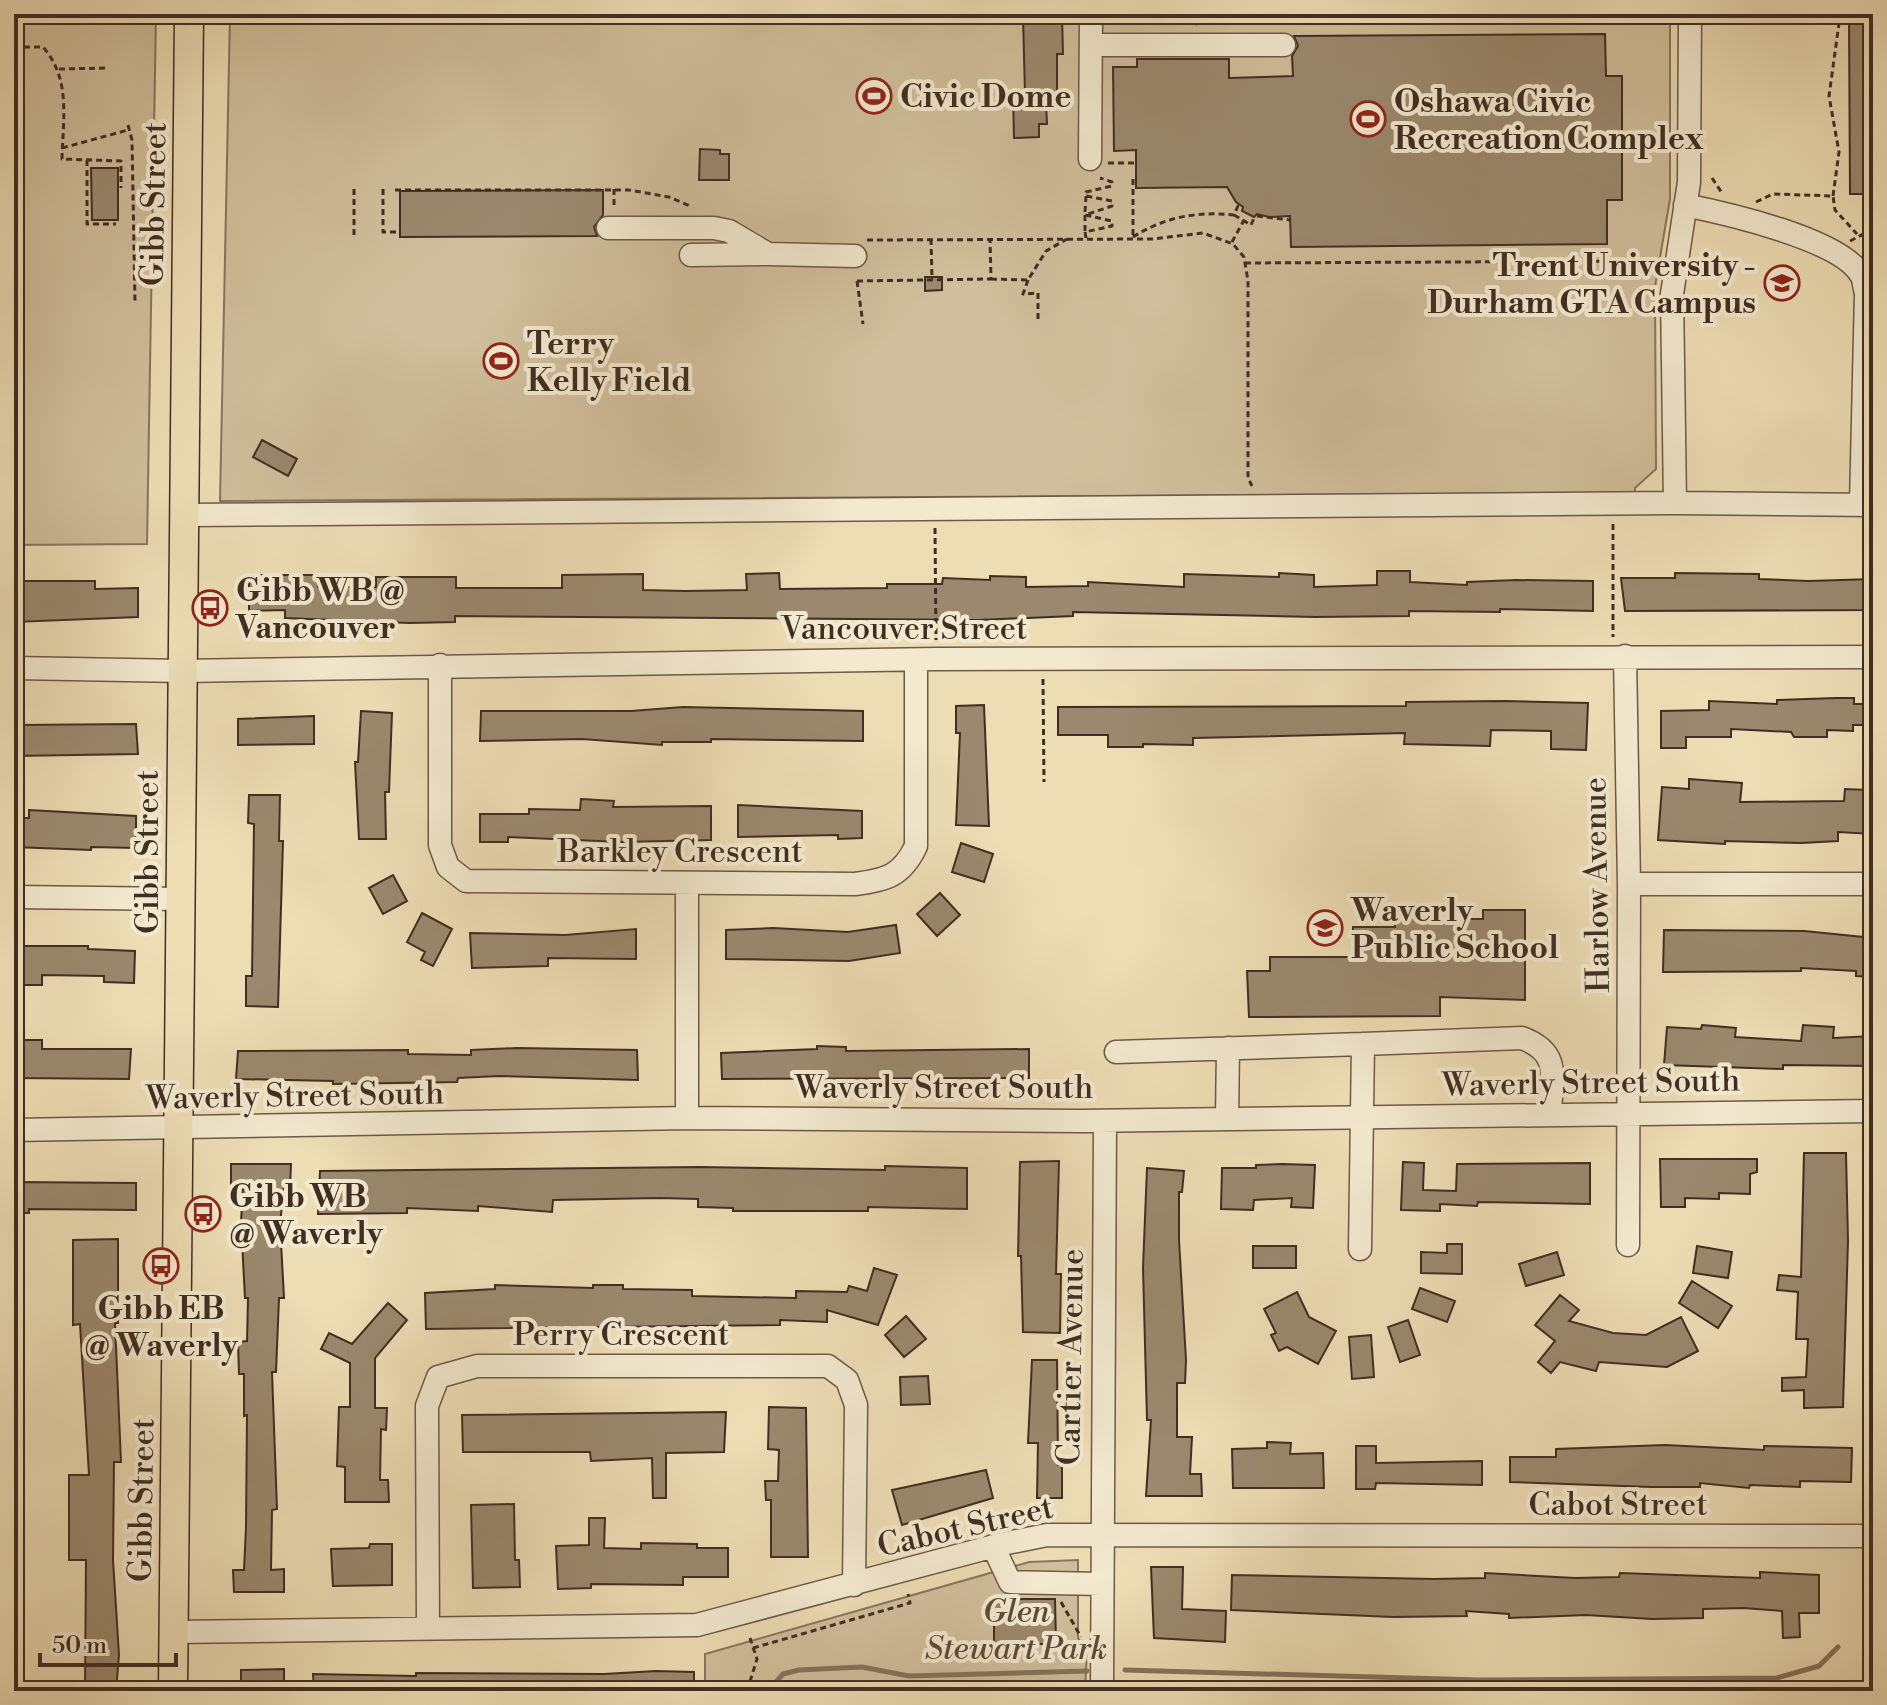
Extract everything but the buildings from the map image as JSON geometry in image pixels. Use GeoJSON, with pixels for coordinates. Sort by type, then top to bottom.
{"type":"FeatureCollection","features":[{"type":"Feature","properties":{"kind":"main road","name":"Gibb Street"},"geometry":{"type":"LineString","coordinates":[[173,1691],[189,14]]}},
{"type":"Feature","properties":{"kind":"street"},"geometry":{"type":"LineString","coordinates":[[1091,14],[1095,162]]}},
{"type":"Feature","properties":{"kind":"street"},"geometry":{"type":"LineString","coordinates":[[1675,503],[1672,294],[1685,205],[1691,134],[1690,14]]}},
{"type":"Feature","properties":{"kind":"street"},"geometry":{"type":"LineString","coordinates":[[1091,45],[1284,45]]}},
{"type":"Feature","properties":{"kind":"street"},"geometry":{"type":"LineString","coordinates":[[184,515],[1263,505],[1867,504],[1866,293],[1861,274],[1844,258],[1792,234],[1685,205]]}},
{"type":"Feature","properties":{"kind":"street"},"geometry":{"type":"LineString","coordinates":[[608,228],[714,228],[729,231],[768,254]]}},
{"type":"Feature","properties":{"kind":"street"},"geometry":{"type":"LineString","coordinates":[[691,255],[854,248]]}},
{"type":"Feature","properties":{"kind":"street","name":"Harlow Avenue"},"geometry":{"type":"LineString","coordinates":[[1619,656],[1629,884],[1628,1245]]}},
{"type":"Feature","properties":{"kind":"street","name":"Vancouver Street"},"geometry":{"type":"LineString","coordinates":[[14,668],[183,671],[926,659],[1873,657]]}},
{"type":"Feature","properties":{"kind":"street","name":"Barkley Crescent"},"geometry":{"type":"LineString","coordinates":[[440,665],[440,845],[448,867],[466,881],[855,884],[888,880],[906,867],[916,846],[926,659]]}},
{"type":"Feature","properties":{"kind":"street"},"geometry":{"type":"LineString","coordinates":[[687,883],[687,1118]]}},
{"type":"Feature","properties":{"kind":"street"},"geometry":{"type":"LineString","coordinates":[[1629,884],[1873,884]]}},
{"type":"Feature","properties":{"kind":"street"},"geometry":{"type":"LineString","coordinates":[[14,897],[181,899]]}},
{"type":"Feature","properties":{"kind":"street"},"geometry":{"type":"LineString","coordinates":[[1116,1052],[1522,1038],[1543,1046],[1551,1059],[1550,1114]]}},
{"type":"Feature","properties":{"kind":"street"},"geometry":{"type":"LineString","coordinates":[[1360,1249],[1363,1044]]}},
{"type":"Feature","properties":{"kind":"street"},"geometry":{"type":"LineString","coordinates":[[1227,1119],[1228,1048]]}},
{"type":"Feature","properties":{"kind":"street","name":"Waverly Street South"},"geometry":{"type":"LineString","coordinates":[[14,1130],[687,1118],[1105,1121],[1873,1111]]}},
{"type":"Feature","properties":{"kind":"street","name":"Cartier Avenue"},"geometry":{"type":"LineString","coordinates":[[1102,1691],[1105,1121]]}},
{"type":"Feature","properties":{"kind":"street","name":"Perry Crescent"},"geometry":{"type":"LineString","coordinates":[[428,1628],[427,1406],[438,1377],[477,1366],[828,1366],[847,1380],[856,1405],[854,1585]]}},
{"type":"Feature","properties":{"kind":"street","name":"Cabot Street"},"geometry":{"type":"LineString","coordinates":[[174,1632],[697,1625],[993,1546],[1047,1535],[1873,1536]]}},
{"type":"Feature","properties":{"kind":"street"},"geometry":{"type":"LineString","coordinates":[[993,1546],[1010,1582],[1101,1584]]}},
{"type":"Feature","properties":{"kind":"path"},"geometry":{"type":"LineString","coordinates":[[1856,14],[1840,16],[1829,96],[1839,152],[1833,196],[1835,210],[1857,234]]}},
{"type":"Feature","properties":{"kind":"path"},"geometry":{"type":"LineString","coordinates":[[14,47],[43,47],[59,69],[64,84],[62,159],[121,161],[121,188]]}},
{"type":"Feature","properties":{"kind":"path"},"geometry":{"type":"LineString","coordinates":[[59,69],[109,68]]}},
{"type":"Feature","properties":{"kind":"path"},"geometry":{"type":"LineString","coordinates":[[62,148],[128,127],[132,140],[135,302]]}},
{"type":"Feature","properties":{"kind":"path"},"geometry":{"type":"LineString","coordinates":[[87,160],[87,224],[116,224]]}},
{"type":"Feature","properties":{"kind":"path"},"geometry":{"type":"LineString","coordinates":[[1086,194],[1112,186],[1112,182],[1090,175],[1095,162],[1136,163]]}},
{"type":"Feature","properties":{"kind":"path"},"geometry":{"type":"LineString","coordinates":[[1133,179],[1134,238]]}},
{"type":"Feature","properties":{"kind":"path"},"geometry":{"type":"LineString","coordinates":[[1086,184],[1086,238]]}},
{"type":"Feature","properties":{"kind":"path"},"geometry":{"type":"LineString","coordinates":[[354,189],[354,236]]}},
{"type":"Feature","properties":{"kind":"path"},"geometry":{"type":"LineString","coordinates":[[383,189],[383,232],[400,232]]}},
{"type":"Feature","properties":{"kind":"path"},"geometry":{"type":"LineString","coordinates":[[614,189],[614,205]]}},
{"type":"Feature","properties":{"kind":"path"},"geometry":{"type":"LineString","coordinates":[[395,190],[614,189],[649,192],[694,208]]}},
{"type":"Feature","properties":{"kind":"path"},"geometry":{"type":"LineString","coordinates":[[1085,213],[1112,206],[1112,201],[1086,194]]}},
{"type":"Feature","properties":{"kind":"path"},"geometry":{"type":"LineString","coordinates":[[1754,204],[1762,196],[1773,194],[1833,196]]}},
{"type":"Feature","properties":{"kind":"path"},"geometry":{"type":"LineString","coordinates":[[1234,215],[1238,206],[1243,209]]}},
{"type":"Feature","properties":{"kind":"path"},"geometry":{"type":"LineString","coordinates":[[1085,213],[1112,221],[1112,226],[1085,232]]}},
{"type":"Feature","properties":{"kind":"path"},"geometry":{"type":"LineString","coordinates":[[1134,238],[1159,223],[1196,213],[1234,215],[1251,225],[1256,216],[1290,220]]}},
{"type":"Feature","properties":{"kind":"path"},"geometry":{"type":"LineString","coordinates":[[1231,243],[1244,220]]}},
{"type":"Feature","properties":{"kind":"path"},"geometry":{"type":"LineString","coordinates":[[1850,241],[1873,227]]}},
{"type":"Feature","properties":{"kind":"path"},"geometry":{"type":"LineString","coordinates":[[863,324],[854,248],[931,239],[1134,238],[1203,233],[1231,243],[1245,263],[1248,478],[1263,497],[1263,505]]}},
{"type":"Feature","properties":{"kind":"path"},"geometry":{"type":"LineString","coordinates":[[990,238],[991,279]]}},
{"type":"Feature","properties":{"kind":"path"},"geometry":{"type":"LineString","coordinates":[[1038,321],[1038,293],[1023,294],[1028,280],[1046,251],[1070,238]]}},
{"type":"Feature","properties":{"kind":"path"},"geometry":{"type":"LineString","coordinates":[[931,239],[932,280]]}},
{"type":"Feature","properties":{"kind":"path"},"geometry":{"type":"LineString","coordinates":[[1245,263],[1662,261]]}},
{"type":"Feature","properties":{"kind":"path"},"geometry":{"type":"LineString","coordinates":[[857,281],[1028,280]]}},
{"type":"Feature","properties":{"kind":"path"},"geometry":{"type":"LineString","coordinates":[[1613,518],[1619,656]]}},
{"type":"Feature","properties":{"kind":"path"},"geometry":{"type":"LineString","coordinates":[[926,659],[935,524]]}},
{"type":"Feature","properties":{"kind":"path"},"geometry":{"type":"LineString","coordinates":[[1043,659],[1044,782]]}},
{"type":"Feature","properties":{"kind":"path"},"geometry":{"type":"LineString","coordinates":[[753,1648],[910,1603],[908,1594]]}},
{"type":"Feature","properties":{"kind":"path"},"geometry":{"type":"LineString","coordinates":[[1057,1595],[1081,1637]]}},
{"type":"Feature","properties":{"kind":"path"},"geometry":{"type":"LineString","coordinates":[[747,1691],[755,1672],[750,1638]]}},
{"type":"Feature","properties":{"kind":"green space"},"geometry":{"type":"Polygon","coordinates":[[[14,14],[156,14],[147,544],[14,545],[14,14]]]}},
{"type":"Feature","properties":{"kind":"green space","name":"Oshawa Civic Recreation Complex"},"geometry":{"type":"Polygon","coordinates":[[[230,14],[1670,14],[1670,199],[1655,287],[1656,469],[1635,488],[1635,493],[220,501],[230,14]]]}},
{"type":"Feature","properties":{"kind":"green space","name":"Glen Stewart Park"},"geometry":{"type":"Polygon","coordinates":[[[1078,1560],[1078,1638],[1087,1650],[1085,1691],[705,1691],[705,1654],[1029,1562],[1078,1560]]]}},
{"type":"Feature","properties":{"kind":"waterway"},"geometry":{"type":"LineString","coordinates":[[1125,1670],[1479,1680],[1777,1678],[1819,1666],[1838,1647]]}},
{"type":"Feature","properties":{"kind":"waterway"},"geometry":{"type":"LineString","coordinates":[[768,1691],[783,1674],[799,1670],[862,1667],[909,1676],[1087,1671]]}},
{"type":"Feature","properties":{"kind":"place","name":"Civic Dome"},"geometry":{"type":"Point","coordinates":[874,96]}},
{"type":"Feature","properties":{"kind":"place","name":"Oshawa Civic Recreation Complex"},"geometry":{"type":"Point","coordinates":[1368,119]}},
{"type":"Feature","properties":{"kind":"place","name":"Trent University - Durham GTA Campus"},"geometry":{"type":"Point","coordinates":[1782,283]}},
{"type":"Feature","properties":{"kind":"place","name":"Terry Kelly Field"},"geometry":{"type":"Point","coordinates":[501,361]}},
{"type":"Feature","properties":{"kind":"place","name":"Gibb WB @ Vancouver"},"geometry":{"type":"Point","coordinates":[210,608]}},
{"type":"Feature","properties":{"kind":"place","name":"Waverly Public School"},"geometry":{"type":"Point","coordinates":[1325,928]}},
{"type":"Feature","properties":{"kind":"place","name":"Gibb WB @ Waverly"},"geometry":{"type":"Point","coordinates":[203,1214]}},
{"type":"Feature","properties":{"kind":"place","name":"Gibb EB @ Waverly"},"geometry":{"type":"Point","coordinates":[161,1266]}}]}
